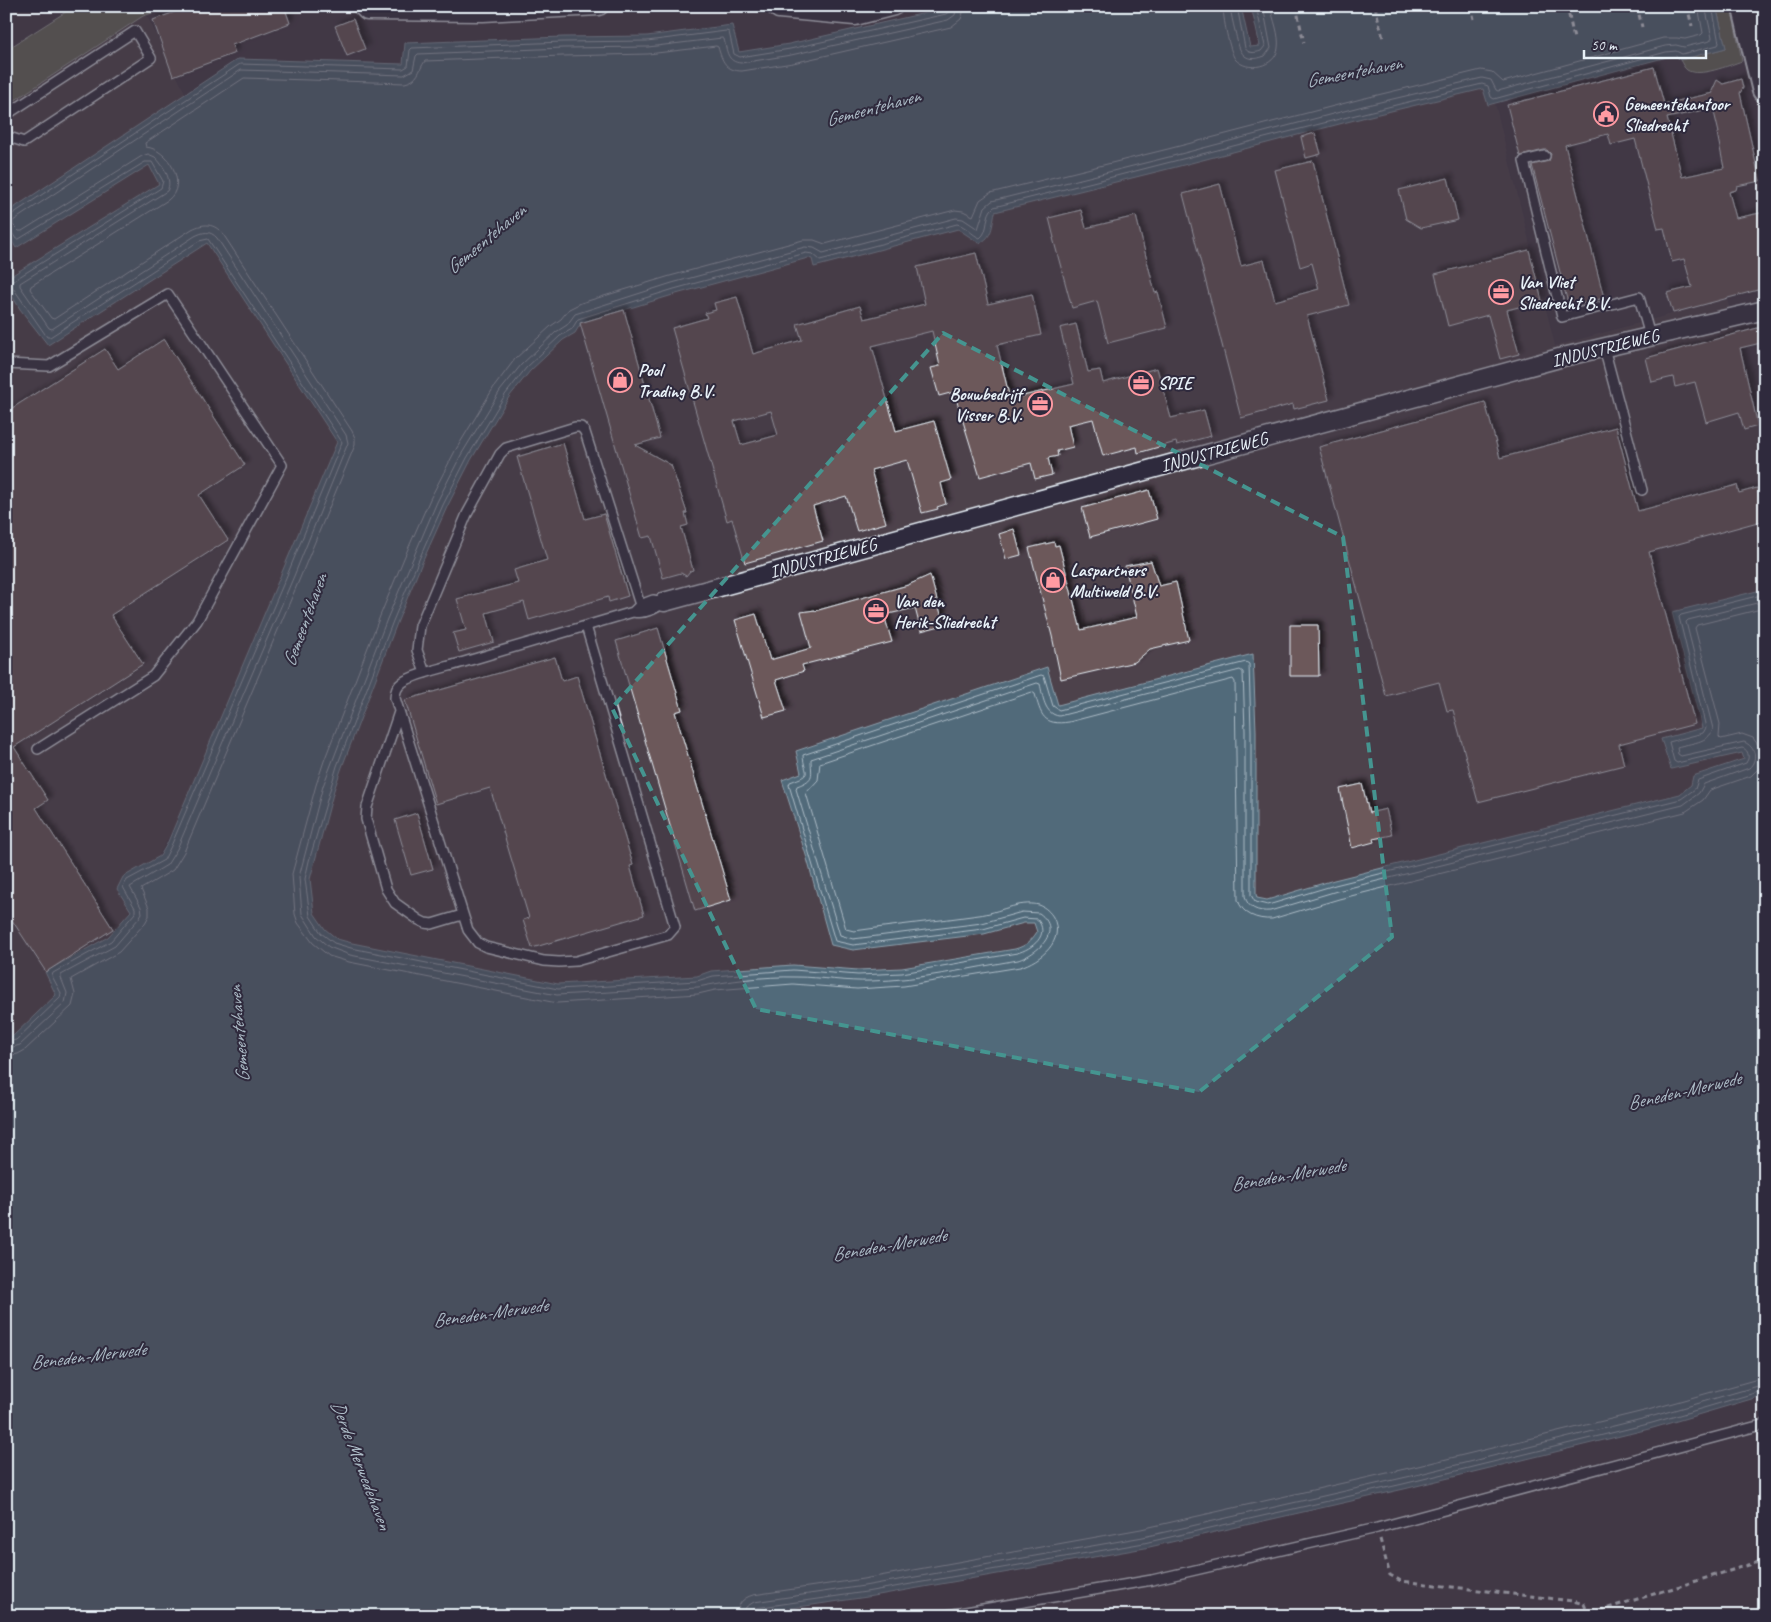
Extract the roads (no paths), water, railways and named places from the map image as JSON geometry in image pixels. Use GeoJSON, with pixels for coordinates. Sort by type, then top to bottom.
{"type":"FeatureCollection","features":[{"type":"Feature","properties":{"kind":"street"},"geometry":{"type":"LineString","coordinates":[[365,8],[483,9],[599,6]]}},
{"type":"Feature","properties":{"kind":"street"},"geometry":{"type":"LineString","coordinates":[[775,6],[779,9],[855,16],[894,6]]}},
{"type":"Feature","properties":{"kind":"street"},"geometry":{"type":"LineString","coordinates":[[1745,6],[1765,89]]}},
{"type":"Feature","properties":{"kind":"street","name":"INDUSTRIEWEG"},"geometry":{"type":"LineString","coordinates":[[664,602],[1604,348],[1765,310]]}},
{"type":"Feature","properties":{"kind":"lane"},"geometry":{"type":"LineString","coordinates":[[6,114],[135,30],[151,58],[24,142],[6,136]]}},
{"type":"Feature","properties":{"kind":"lane"},"geometry":{"type":"LineString","coordinates":[[1545,156],[1524,161],[1562,318],[1639,297],[1650,336]]}},
{"type":"Feature","properties":{"kind":"lane"},"geometry":{"type":"LineString","coordinates":[[6,364],[49,366],[168,294],[282,465],[197,620],[153,676],[38,749]]}},
{"type":"Feature","properties":{"kind":"lane"},"geometry":{"type":"LineString","coordinates":[[1604,348],[1642,490]]}},
{"type":"Feature","properties":{"kind":"lane"},"geometry":{"type":"LineString","coordinates":[[425,674],[417,650],[420,626],[467,514],[500,454],[506,448],[575,427],[581,427],[585,432],[640,605]]}},
{"type":"Feature","properties":{"kind":"lane"},"geometry":{"type":"LineString","coordinates":[[633,612],[640,605],[653,600],[664,602]]}},
{"type":"Feature","properties":{"kind":"lane"},"geometry":{"type":"LineString","coordinates":[[586,626],[675,927],[668,935],[576,961],[544,961],[486,947],[472,938],[462,915],[399,712],[395,698],[398,687],[407,679],[633,612],[642,613],[656,609],[664,602]]}},
{"type":"Feature","properties":{"kind":"lane"},"geometry":{"type":"LineString","coordinates":[[399,712],[367,807],[366,820],[386,889],[395,903],[425,923],[432,924],[462,915]]}},
{"type":"Feature","properties":{"kind":"lane"},"geometry":{"type":"LineString","coordinates":[[942,1616],[1152,1580],[1377,1528],[1765,1424]]}},
{"type":"Feature","properties":{"kind":"water"},"geometry":{"type":"Polygon","coordinates":[[[956,6],[1241,6],[1250,47],[1260,46],[1251,6],[1716,6],[1726,48],[1680,60],[1676,56],[1667,57],[1488,105],[1483,89],[1366,117],[995,212],[987,238],[979,243],[958,229],[814,267],[812,259],[808,258],[676,294],[581,323],[575,333],[563,340],[530,371],[509,397],[471,460],[447,507],[397,623],[334,790],[310,879],[314,913],[325,929],[337,939],[558,984],[697,976],[711,971],[793,965],[858,970],[902,968],[1019,948],[1030,941],[1037,932],[1034,923],[1024,923],[984,934],[853,950],[831,945],[806,855],[782,780],[801,773],[796,751],[1047,667],[1058,705],[1253,654],[1256,731],[1256,894],[1257,898],[1267,900],[1334,880],[1680,794],[1691,785],[1693,776],[1744,759],[1742,753],[1671,769],[1661,739],[1702,728],[1672,612],[1765,589],[1765,1395],[1653,1428],[1404,1489],[1145,1548],[867,1597],[737,1616],[6,1616],[6,1038],[13,1036],[56,995],[45,972],[108,937],[131,911],[117,889],[123,877],[160,856],[167,844],[337,442],[207,243],[48,345],[20,309],[6,286],[6,279],[159,184],[149,165],[16,248],[6,231],[6,213],[238,59],[403,64],[405,43],[647,36],[732,25],[739,52],[789,44],[956,6]]]}},
{"type":"Feature","properties":{"kind":"place","name":"Gemeentekantoor Sliedrecht"},"geometry":{"type":"Point","coordinates":[1606,114]}},
{"type":"Feature","properties":{"kind":"place","name":"Van Vliet Sliedrecht B.V."},"geometry":{"type":"Point","coordinates":[1501,292]}},
{"type":"Feature","properties":{"kind":"place","name":"Pool Trading B.V."},"geometry":{"type":"Point","coordinates":[620,380]}},
{"type":"Feature","properties":{"kind":"place","name":"SPIE"},"geometry":{"type":"Point","coordinates":[1141,383]}},
{"type":"Feature","properties":{"kind":"place","name":"Bouwbedrijf Visser B.V."},"geometry":{"type":"Point","coordinates":[1040,404]}},
{"type":"Feature","properties":{"kind":"place","name":"Laspartners Multiweld B.V."},"geometry":{"type":"Point","coordinates":[1053,580]}},
{"type":"Feature","properties":{"kind":"place","name":"Van den Herik-Sliedrecht"},"geometry":{"type":"Point","coordinates":[876,611]}},
{"type":"Feature","properties":{"kind":"water label","name":"Gemeentehaven"},"geometry":{"type":"Point","coordinates":[1354,72]}},
{"type":"Feature","properties":{"kind":"water label","name":"Gemeentehaven"},"geometry":{"type":"Point","coordinates":[873,108]}},
{"type":"Feature","properties":{"kind":"water label","name":"Gemeentehaven"},"geometry":{"type":"Point","coordinates":[486,239]}},
{"type":"Feature","properties":{"kind":"water label","name":"Gemeentehaven"},"geometry":{"type":"Point","coordinates":[305,620]}},
{"type":"Feature","properties":{"kind":"water label","name":"Gemeentehaven"},"geometry":{"type":"Point","coordinates":[239,1034]}},
{"type":"Feature","properties":{"kind":"water label","name":"Beneden-Merwede"},"geometry":{"type":"Point","coordinates":[1684,1091]}},
{"type":"Feature","properties":{"kind":"water label","name":"Beneden-Merwede"},"geometry":{"type":"Point","coordinates":[1288,1175]}},
{"type":"Feature","properties":{"kind":"water label","name":"Beneden-Merwede"},"geometry":{"type":"Point","coordinates":[889,1245]}},
{"type":"Feature","properties":{"kind":"water label","name":"Beneden-Merwede"},"geometry":{"type":"Point","coordinates":[490,1313]}},
{"type":"Feature","properties":{"kind":"water label","name":"Beneden-Merwede"},"geometry":{"type":"Point","coordinates":[88,1356]}},
{"type":"Feature","properties":{"kind":"water label","name":"Derde Merwedehaven"},"geometry":{"type":"Point","coordinates":[361,1465]}}]}
